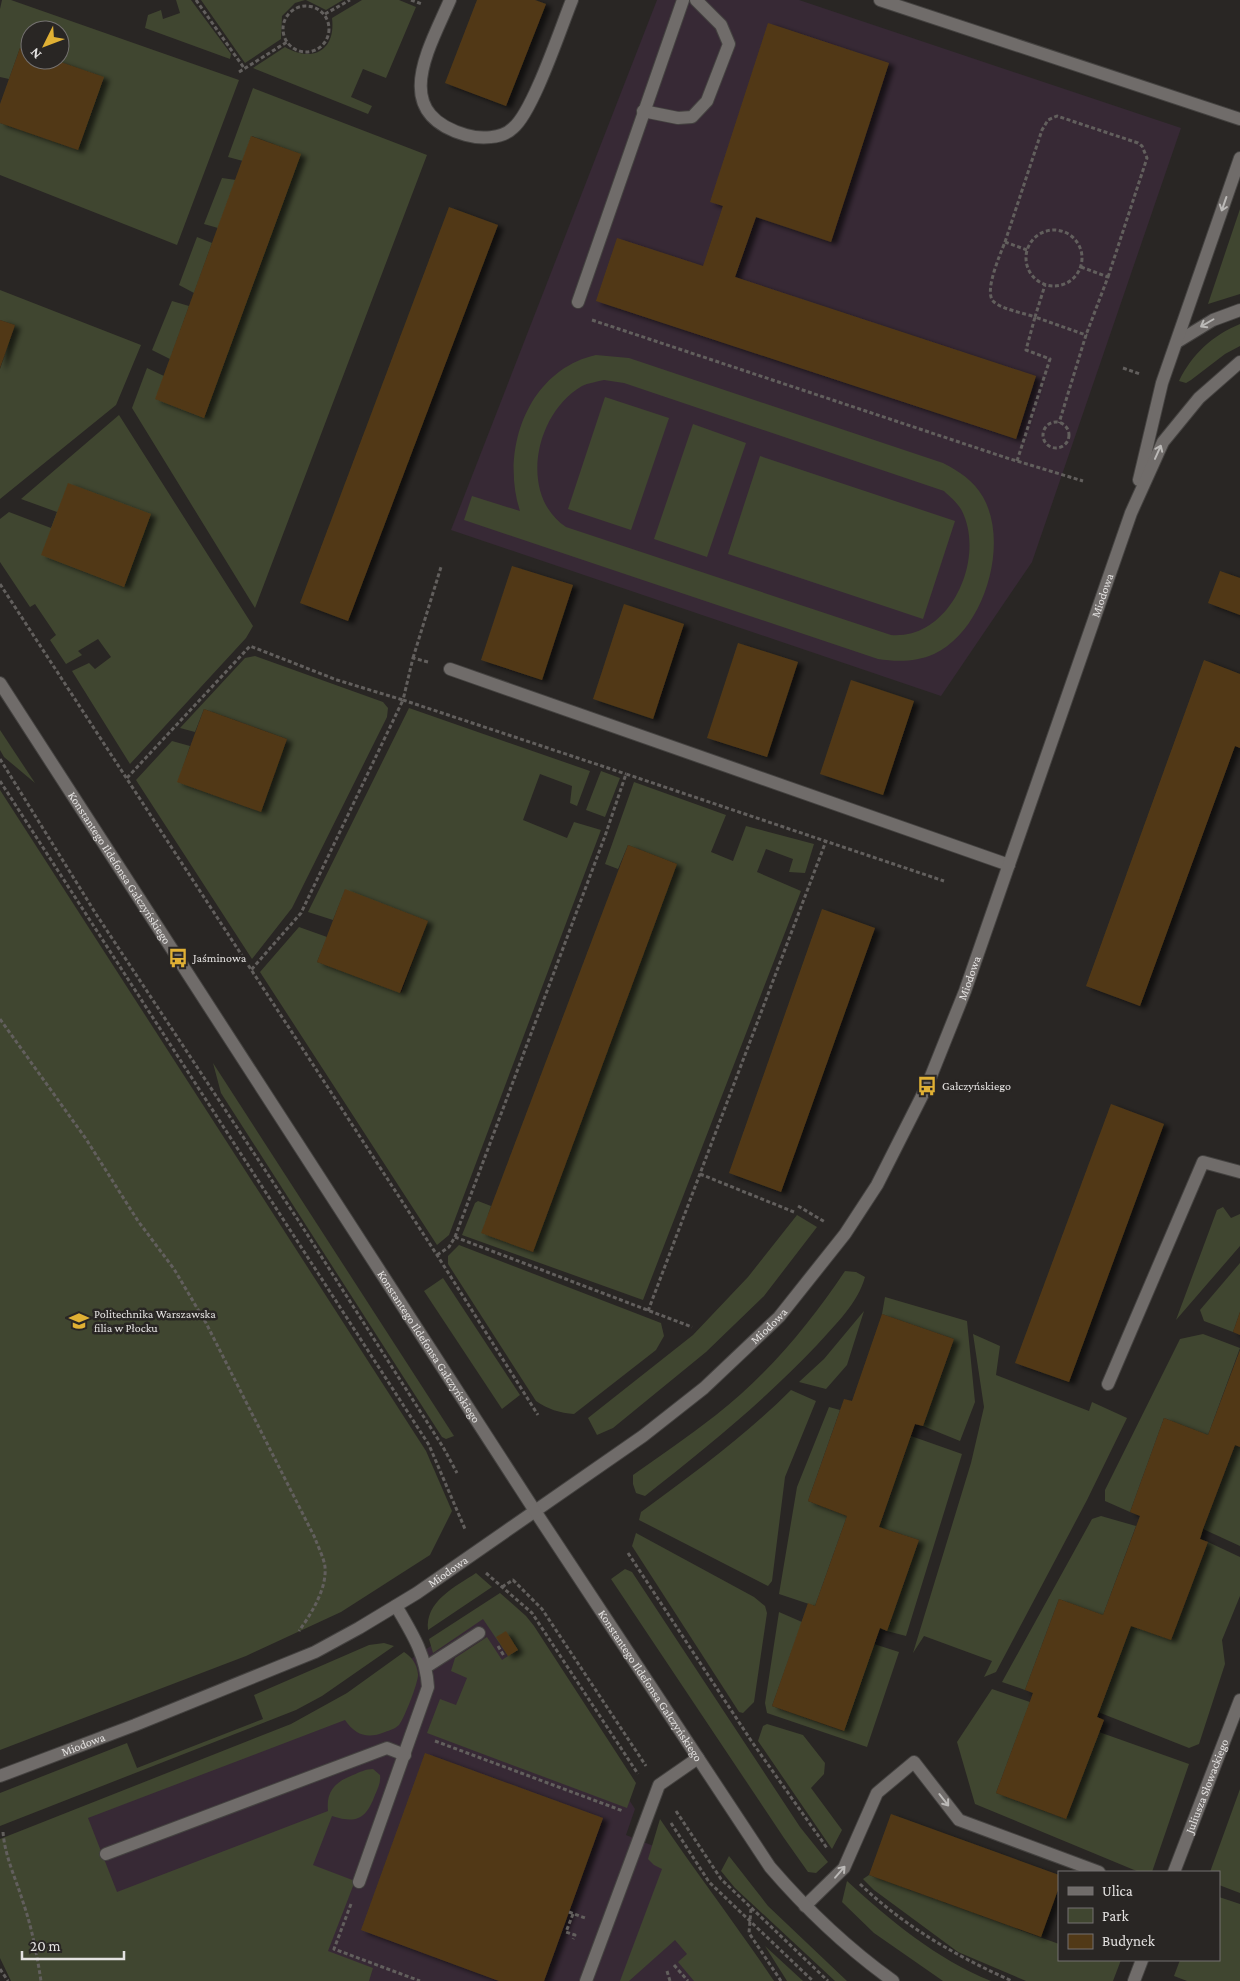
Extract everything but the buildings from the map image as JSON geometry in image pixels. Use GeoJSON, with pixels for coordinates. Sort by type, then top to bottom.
{"type":"FeatureCollection","features":[{"type":"Feature","properties":{"kind":"street"},"geometry":{"type":"LineString","coordinates":[[450,0],[428,53],[420,83],[422,102],[432,116],[450,129],[467,136],[482,138],[501,135],[514,128],[529,105],[572,0]]}},
{"type":"Feature","properties":{"kind":"street"},"geometry":{"type":"LineString","coordinates":[[578,302],[683,0]]}},
{"type":"Feature","properties":{"kind":"street"},"geometry":{"type":"LineString","coordinates":[[643,111],[678,118],[692,117],[707,101],[729,44],[722,25],[696,0]]}},
{"type":"Feature","properties":{"kind":"street"},"geometry":{"type":"LineString","coordinates":[[880,0],[1240,119]]}},
{"type":"Feature","properties":{"kind":"street"},"geometry":{"type":"LineString","coordinates":[[1131,513],[1162,383],[1240,158]]}},
{"type":"Feature","properties":{"kind":"street"},"geometry":{"type":"LineString","coordinates":[[1176,342],[1212,320],[1240,310]]}},
{"type":"Feature","properties":{"kind":"street"},"geometry":{"type":"LineString","coordinates":[[1131,513],[1162,442],[1199,398],[1240,362]]}},
{"type":"Feature","properties":{"kind":"street","name":"Miodowa"},"geometry":{"type":"LineString","coordinates":[[0,1776],[135,1725],[315,1652],[359,1628],[476,1553],[643,1436],[704,1388],[779,1317],[845,1234],[877,1185],[927,1086],[965,991],[1131,513]]}},
{"type":"Feature","properties":{"kind":"street"},"geometry":{"type":"LineString","coordinates":[[450,669],[1009,865]]}},
{"type":"Feature","properties":{"kind":"street","name":"Konstantego Ildefonsa Gałczyńskiego"},"geometry":{"type":"LineString","coordinates":[[0,683],[535,1511],[770,1867],[805,1906],[847,1947],[893,1981]]}},
{"type":"Feature","properties":{"kind":"street"},"geometry":{"type":"LineString","coordinates":[[1108,1384],[1202,1162],[1240,1172]]}},
{"type":"Feature","properties":{"kind":"street"},"geometry":{"type":"LineString","coordinates":[[359,1882],[427,1695],[426,1667],[422,1652],[396,1606]]}},
{"type":"Feature","properties":{"kind":"street"},"geometry":{"type":"LineString","coordinates":[[426,1667],[479,1633]]}},
{"type":"Feature","properties":{"kind":"street","name":"Juliusza Słowackiego"},"geometry":{"type":"LineString","coordinates":[[1174,1871],[1240,1700]]}},
{"type":"Feature","properties":{"kind":"street"},"geometry":{"type":"LineString","coordinates":[[1227,1733],[1240,1738]]}},
{"type":"Feature","properties":{"kind":"street"},"geometry":{"type":"LineString","coordinates":[[106,1854],[387,1748],[405,1755]]}},
{"type":"Feature","properties":{"kind":"street"},"geometry":{"type":"LineString","coordinates":[[586,1981],[659,1786],[698,1758]]}},
{"type":"Feature","properties":{"kind":"street"},"geometry":{"type":"LineString","coordinates":[[805,1906],[844,1868],[877,1793],[914,1762],[960,1820],[1096,1871]]}},
{"type":"Feature","properties":{"kind":"street"},"geometry":{"type":"LineString","coordinates":[[1134,1981],[1142,1961]]}},
{"type":"Feature","properties":{"kind":"path"},"geometry":{"type":"LineString","coordinates":[[196,0],[244,68]]}},
{"type":"Feature","properties":{"kind":"path"},"geometry":{"type":"LineString","coordinates":[[324,14],[350,0]]}},
{"type":"Feature","properties":{"kind":"path"},"geometry":{"type":"LineString","coordinates":[[411,0],[422,5]]}},
{"type":"Feature","properties":{"kind":"path"},"geometry":{"type":"LineString","coordinates":[[312,6],[324,14],[330,29],[325,44],[319,49],[305,52],[292,47],[287,42],[284,35],[285,19],[296,8],[312,6]]}},
{"type":"Feature","properties":{"kind":"path"},"geometry":{"type":"LineString","coordinates":[[238,72],[287,42]]}},
{"type":"Feature","properties":{"kind":"path"},"geometry":{"type":"LineString","coordinates":[[1059,422],[1086,335],[1108,277],[1147,158],[1142,146],[1057,116],[1050,118],[1045,124],[1036,145],[989,294],[998,304],[1086,335]]}},
{"type":"Feature","properties":{"kind":"path"},"geometry":{"type":"LineString","coordinates":[[1049,230],[1061,231],[1072,236],[1079,246],[1082,257],[1081,267],[1074,279],[1068,283],[1057,286],[1045,285],[1034,278],[1027,268],[1027,250],[1037,236],[1049,230]]}},
{"type":"Feature","properties":{"kind":"path"},"geometry":{"type":"LineString","coordinates":[[1005,242],[1027,250]]}},
{"type":"Feature","properties":{"kind":"path"},"geometry":{"type":"LineString","coordinates":[[1081,267],[1108,277]]}},
{"type":"Feature","properties":{"kind":"path"},"geometry":{"type":"LineString","coordinates":[[1017,461],[1050,359],[1026,350],[1045,285]]}},
{"type":"Feature","properties":{"kind":"path"},"geometry":{"type":"LineString","coordinates":[[578,302],[573,314],[1017,461],[1083,481]]}},
{"type":"Feature","properties":{"kind":"path"},"geometry":{"type":"LineString","coordinates":[[1059,422],[1068,432],[1068,438],[1065,444],[1052,447],[1043,438],[1043,432],[1046,426],[1059,422]]}},
{"type":"Feature","properties":{"kind":"path"},"geometry":{"type":"LineString","coordinates":[[251,970],[301,913],[403,700],[413,658],[441,567]]}},
{"type":"Feature","properties":{"kind":"path"},"geometry":{"type":"LineString","coordinates":[[0,584],[437,1255],[538,1415]]}},
{"type":"Feature","properties":{"kind":"path"},"geometry":{"type":"LineString","coordinates":[[127,778],[250,646],[337,680],[403,700],[944,881]]}},
{"type":"Feature","properties":{"kind":"path"},"geometry":{"type":"LineString","coordinates":[[413,658],[450,669]]}},
{"type":"Feature","properties":{"kind":"path"},"geometry":{"type":"LineString","coordinates":[[0,759],[96,914],[422,1413],[457,1473]]}},
{"type":"Feature","properties":{"kind":"path"},"geometry":{"type":"LineString","coordinates":[[437,1255],[449,1247],[455,1237],[605,836],[626,774]]}},
{"type":"Feature","properties":{"kind":"path"},"geometry":{"type":"LineString","coordinates":[[0,781],[429,1445],[486,1573],[532,1613],[709,1882],[813,1981]]}},
{"type":"Feature","properties":{"kind":"path"},"geometry":{"type":"LineString","coordinates":[[648,1312],[826,841]]}},
{"type":"Feature","properties":{"kind":"path"},"geometry":{"type":"LineString","coordinates":[[0,1020],[86,1138],[138,1221],[174,1270],[206,1323],[315,1538],[325,1567],[323,1585],[312,1611],[296,1634]]}},
{"type":"Feature","properties":{"kind":"path"},"geometry":{"type":"LineString","coordinates":[[700,1174],[794,1212]]}},
{"type":"Feature","properties":{"kind":"path"},"geometry":{"type":"LineString","coordinates":[[798,1206],[845,1234]]}},
{"type":"Feature","properties":{"kind":"path"},"geometry":{"type":"LineString","coordinates":[[455,1237],[648,1312],[692,1327]]}},
{"type":"Feature","properties":{"kind":"path"},"geometry":{"type":"LineString","coordinates":[[628,1553],[809,1825],[844,1868],[883,1906],[929,1940],[966,1961],[1012,1981]]}},
{"type":"Feature","properties":{"kind":"path"},"geometry":{"type":"LineString","coordinates":[[413,1733],[629,1813]]}},
{"type":"Feature","properties":{"kind":"path"},"geometry":{"type":"LineString","coordinates":[[3,1832],[5,1850],[24,1904],[41,1981]]}},
{"type":"Feature","properties":{"kind":"path"},"geometry":{"type":"LineString","coordinates":[[359,1882],[334,1949],[420,1981]]}},
{"type":"Feature","properties":{"kind":"path"},"geometry":{"type":"LineString","coordinates":[[751,1908],[749,1933],[781,1981]]}},
{"type":"Feature","properties":{"kind":"path"},"geometry":{"type":"LineString","coordinates":[[571,1944],[575,1935],[566,1932],[571,1913],[586,1919]]}},
{"type":"Feature","properties":{"kind":"path"},"geometry":{"type":"LineString","coordinates":[[674,1965],[688,1981]]}},
{"type":"Feature","properties":{"kind":"path"},"geometry":{"type":"LineString","coordinates":[[0,1969],[8,1981]]}},
{"type":"Feature","properties":{"kind":"path"},"geometry":{"type":"LineString","coordinates":[[667,1971],[670,1981]]}},
{"type":"Feature","properties":{"kind":"shaded area"},"geometry":{"type":"Polygon","coordinates":[[[657,0],[799,0],[1181,128],[1032,562],[941,696],[451,530],[657,0]]]}},
{"type":"Feature","properties":{"kind":"shaded area"},"geometry":{"type":"Polygon","coordinates":[[[500,1601],[635,1809],[626,1835],[661,1849],[747,1981],[138,1981],[8,1841],[305,1728],[500,1601]]]}},
{"type":"Feature","properties":{"kind":"green space"},"geometry":{"type":"Polygon","coordinates":[[[2,0],[11,0],[68,20],[20,20],[20,48],[9,79],[0,77],[0,9],[2,0]]]}},
{"type":"Feature","properties":{"kind":"green space"},"geometry":{"type":"Polygon","coordinates":[[[176,0],[191,0],[231,54],[230,59],[145,28],[148,15],[161,10],[163,19],[180,13],[176,0]]]}},
{"type":"Feature","properties":{"kind":"green space"},"geometry":{"type":"Polygon","coordinates":[[[201,0],[305,0],[295,3],[282,16],[281,39],[245,63],[201,0]]]}},
{"type":"Feature","properties":{"kind":"green space"},"geometry":{"type":"Polygon","coordinates":[[[306,0],[343,0],[326,10],[306,0]]]}},
{"type":"Feature","properties":{"kind":"green space"},"geometry":{"type":"Polygon","coordinates":[[[362,0],[399,0],[416,7],[386,78],[363,69],[351,97],[372,106],[368,114],[253,68],[285,47],[304,54],[313,54],[320,51],[330,39],[332,18],[362,0]]]}},
{"type":"Feature","properties":{"kind":"green space"},"geometry":{"type":"Polygon","coordinates":[[[70,21],[239,80],[177,245],[0,175],[0,123],[78,150],[103,77],[70,65],[70,21]]]}},
{"type":"Feature","properties":{"kind":"green space"},"geometry":{"type":"Polygon","coordinates":[[[253,88],[427,155],[255,608],[132,408],[147,368],[164,376],[156,399],[204,417],[300,154],[252,136],[243,161],[228,157],[253,88]]]}},
{"type":"Feature","properties":{"kind":"green space"},"geometry":{"type":"Polygon","coordinates":[[[222,178],[236,180],[218,228],[204,224],[222,178]]]}},
{"type":"Feature","properties":{"kind":"green space"},"geometry":{"type":"Polygon","coordinates":[[[1240,209],[1240,294],[1208,304],[1240,209]]]}},
{"type":"Feature","properties":{"kind":"green space"},"geometry":{"type":"Polygon","coordinates":[[[197,237],[212,243],[194,293],[179,285],[197,237]]]}},
{"type":"Feature","properties":{"kind":"green space"},"geometry":{"type":"Polygon","coordinates":[[[0,290],[141,345],[116,405],[0,499],[0,369],[15,325],[0,320],[0,290]]]}},
{"type":"Feature","properties":{"kind":"green space"},"geometry":{"type":"Polygon","coordinates":[[[172,301],[189,306],[170,359],[152,350],[172,301]]]}},
{"type":"Feature","properties":{"kind":"green space"},"geometry":{"type":"Polygon","coordinates":[[[1240,324],[1240,346],[1225,354],[1186,383],[1179,381],[1190,362],[1204,346],[1230,328],[1240,324]]]}},
{"type":"Feature","properties":{"kind":"green space"},"geometry":{"type":"Polygon","coordinates":[[[596,355],[629,358],[943,463],[960,473],[975,486],[983,497],[991,516],[994,538],[993,561],[979,607],[967,626],[952,643],[934,654],[906,661],[878,659],[464,520],[472,496],[520,511],[515,487],[514,463],[517,439],[525,416],[537,395],[553,377],[572,364],[596,355]],[[604,380],[582,386],[566,398],[553,415],[544,434],[538,455],[538,475],[542,495],[551,513],[566,527],[891,635],[912,633],[930,624],[946,611],[958,593],[966,573],[969,551],[968,530],[962,511],[944,491],[624,383],[604,380]]]}},
{"type":"Feature","properties":{"kind":"green space"},"geometry":{"type":"Polygon","coordinates":[[[605,397],[669,418],[631,530],[568,509],[605,397]]]}},
{"type":"Feature","properties":{"kind":"green space"},"geometry":{"type":"Polygon","coordinates":[[[119,415],[253,626],[246,638],[130,764],[72,671],[89,663],[95,669],[111,657],[98,639],[78,651],[82,655],[66,664],[50,640],[56,635],[35,604],[30,607],[0,562],[0,519],[9,512],[51,528],[57,512],[21,499],[119,415]]]}},
{"type":"Feature","properties":{"kind":"green space"},"geometry":{"type":"Polygon","coordinates":[[[693,424],[746,443],[707,557],[654,539],[693,424]]]}},
{"type":"Feature","properties":{"kind":"green space"},"geometry":{"type":"Polygon","coordinates":[[[760,456],[955,521],[923,619],[728,554],[760,456]]]}},
{"type":"Feature","properties":{"kind":"green space"},"geometry":{"type":"Polygon","coordinates":[[[255,656],[383,702],[388,708],[387,717],[292,908],[252,959],[136,780],[172,741],[190,746],[178,782],[261,812],[287,739],[204,709],[195,732],[180,728],[245,658],[255,656]]]}},
{"type":"Feature","properties":{"kind":"green space"},"geometry":{"type":"Polygon","coordinates":[[[409,708],[590,771],[577,806],[570,803],[572,786],[540,774],[523,820],[567,838],[574,822],[601,830],[449,1235],[437,1245],[260,972],[299,927],[327,937],[317,962],[401,993],[428,921],[345,890],[333,920],[308,912],[409,708]]]}},
{"type":"Feature","properties":{"kind":"green space"},"geometry":{"type":"Polygon","coordinates":[[[0,730],[35,783],[4,757],[0,750],[0,730]]]}},
{"type":"Feature","properties":{"kind":"green space"},"geometry":{"type":"Polygon","coordinates":[[[601,771],[620,778],[605,817],[586,810],[601,771]]]}},
{"type":"Feature","properties":{"kind":"green space"},"geometry":{"type":"Polygon","coordinates":[[[634,782],[726,815],[711,852],[733,861],[746,826],[814,844],[805,873],[789,872],[793,859],[766,849],[757,872],[801,891],[643,1300],[462,1235],[475,1203],[478,1201],[491,1206],[482,1233],[533,1252],[677,864],[628,845],[618,869],[605,864],[634,782]]]}},
{"type":"Feature","properties":{"kind":"green space"},"geometry":{"type":"Polygon","coordinates":[[[0,790],[426,1451],[452,1511],[430,1555],[341,1612],[246,1656],[0,1750],[0,790]]]}},
{"type":"Feature","properties":{"kind":"green space"},"geometry":{"type":"Polygon","coordinates":[[[213,1063],[454,1436],[446,1439],[442,1437],[221,1093],[213,1063]]]}},
{"type":"Feature","properties":{"kind":"green space"},"geometry":{"type":"Polygon","coordinates":[[[1223,1207],[1231,1218],[1240,1214],[1240,1246],[1176,1320],[1217,1210],[1223,1207]]]}},
{"type":"Feature","properties":{"kind":"green space"},"geometry":{"type":"Polygon","coordinates":[[[797,1215],[817,1227],[764,1296],[706,1352],[613,1428],[597,1435],[588,1418],[693,1335],[748,1277],[797,1215]]]}},
{"type":"Feature","properties":{"kind":"green space"},"geometry":{"type":"Polygon","coordinates":[[[459,1245],[661,1323],[664,1336],[656,1350],[574,1414],[559,1412],[549,1408],[536,1401],[448,1264],[448,1256],[459,1245]]]}},
{"type":"Feature","properties":{"kind":"green space"},"geometry":{"type":"Polygon","coordinates":[[[1240,1263],[1240,1312],[1233,1332],[1204,1321],[1200,1310],[1240,1263]]]}},
{"type":"Feature","properties":{"kind":"green space"},"geometry":{"type":"Polygon","coordinates":[[[845,1271],[856,1272],[865,1277],[862,1287],[845,1313],[817,1345],[755,1405],[690,1460],[645,1496],[636,1493],[633,1475],[716,1415],[753,1383],[802,1330],[845,1271]]]}},
{"type":"Feature","properties":{"kind":"green space"},"geometry":{"type":"Polygon","coordinates":[[[443,1278],[520,1395],[502,1409],[424,1291],[443,1278]]]}},
{"type":"Feature","properties":{"kind":"green space"},"geometry":{"type":"Polygon","coordinates":[[[885,1297],[967,1321],[975,1402],[960,1441],[923,1426],[954,1339],[882,1314],[885,1297]]]}},
{"type":"Feature","properties":{"kind":"green space"},"geometry":{"type":"Polygon","coordinates":[[[864,1311],[847,1365],[826,1389],[799,1382],[824,1359],[864,1311]]]}},
{"type":"Feature","properties":{"kind":"green space"},"geometry":{"type":"Polygon","coordinates":[[[973,1334],[1000,1346],[996,1375],[1089,1411],[1092,1402],[1127,1418],[1087,1500],[996,1672],[984,1677],[992,1661],[924,1636],[913,1653],[971,1463],[984,1407],[973,1334]]]}},
{"type":"Feature","properties":{"kind":"green space"},"geometry":{"type":"Polygon","coordinates":[[[1203,1334],[1240,1348],[1208,1435],[1164,1418],[1130,1512],[1105,1501],[1105,1490],[1180,1339],[1203,1334]]]}},
{"type":"Feature","properties":{"kind":"green space"},"geometry":{"type":"Polygon","coordinates":[[[791,1390],[816,1401],[785,1477],[772,1581],[768,1586],[639,1520],[641,1512],[737,1439],[791,1390]]]}},
{"type":"Feature","properties":{"kind":"green space"},"geometry":{"type":"Polygon","coordinates":[[[829,1407],[840,1410],[808,1501],[847,1516],[815,1606],[779,1594],[797,1487],[829,1407]]]}},
{"type":"Feature","properties":{"kind":"green space"},"geometry":{"type":"Polygon","coordinates":[[[911,1436],[962,1454],[906,1636],[887,1631],[919,1540],[879,1527],[911,1436]]]}},
{"type":"Feature","properties":{"kind":"green space"},"geometry":{"type":"Polygon","coordinates":[[[1235,1445],[1240,1447],[1240,1546],[1203,1529],[1235,1445]]]}},
{"type":"Feature","properties":{"kind":"green space"},"geometry":{"type":"Polygon","coordinates":[[[1101,1516],[1136,1526],[1103,1615],[1059,1599],[1025,1690],[1002,1682],[1092,1519],[1101,1516]]]}},
{"type":"Feature","properties":{"kind":"green space"},"geometry":{"type":"Polygon","coordinates":[[[636,1533],[754,1597],[765,1606],[767,1613],[754,1702],[743,1713],[739,1712],[632,1546],[636,1533]]]}},
{"type":"Feature","properties":{"kind":"green space"},"geometry":{"type":"Polygon","coordinates":[[[1208,1542],[1240,1557],[1240,1596],[1222,1640],[1225,1664],[1199,1744],[1189,1748],[1098,1712],[1131,1626],[1171,1640],[1208,1542]]]}},
{"type":"Feature","properties":{"kind":"green space"},"geometry":{"type":"Polygon","coordinates":[[[625,1569],[632,1572],[800,1827],[828,1862],[816,1873],[808,1872],[784,1838],[611,1579],[625,1569]]]}},
{"type":"Feature","properties":{"kind":"green space"},"geometry":{"type":"Polygon","coordinates":[[[476,1573],[492,1587],[428,1630],[428,1620],[436,1603],[476,1573]]]}},
{"type":"Feature","properties":{"kind":"green space"},"geometry":{"type":"Polygon","coordinates":[[[500,1593],[526,1616],[534,1626],[636,1783],[627,1808],[427,1733],[440,1699],[456,1705],[467,1678],[451,1671],[455,1658],[487,1637],[502,1660],[508,1656],[483,1619],[433,1653],[429,1639],[500,1593]]]}},
{"type":"Feature","properties":{"kind":"green space"},"geometry":{"type":"Polygon","coordinates":[[[779,1612],[802,1622],[772,1706],[843,1731],[874,1644],[899,1652],[867,1747],[767,1713],[765,1703],[779,1612]]]}},
{"type":"Feature","properties":{"kind":"green space"},"geometry":{"type":"Polygon","coordinates":[[[384,1643],[394,1646],[322,1696],[296,1710],[0,1826],[0,1793],[127,1743],[137,1768],[263,1719],[254,1695],[369,1645],[384,1643]]]}},
{"type":"Feature","properties":{"kind":"green space"},"geometry":{"type":"Polygon","coordinates":[[[404,1652],[415,1664],[418,1678],[404,1715],[399,1725],[394,1728],[379,1734],[363,1735],[354,1730],[345,1720],[88,1818],[117,1892],[328,1811],[330,1793],[337,1784],[365,1770],[373,1769],[380,1775],[380,1780],[368,1810],[360,1818],[354,1819],[332,1816],[313,1865],[355,1881],[328,1951],[373,1968],[369,1981],[11,1981],[0,1958],[0,1839],[291,1724],[347,1693],[404,1652]]]}},
{"type":"Feature","properties":{"kind":"green space"},"geometry":{"type":"Polygon","coordinates":[[[992,1689],[1030,1702],[996,1793],[1066,1819],[1099,1732],[1189,1764],[1152,1871],[1137,1871],[975,1804],[957,1742],[992,1689]]]}},
{"type":"Feature","properties":{"kind":"green space"},"geometry":{"type":"Polygon","coordinates":[[[767,1724],[803,1735],[825,1763],[824,1774],[811,1788],[842,1830],[832,1849],[758,1741],[763,1726],[767,1724]]]}},
{"type":"Feature","properties":{"kind":"green space"},"geometry":{"type":"Polygon","coordinates":[[[1240,1789],[1240,1893],[1220,1885],[1220,1871],[1210,1871],[1240,1789]]]}},
{"type":"Feature","properties":{"kind":"green space"},"geometry":{"type":"Polygon","coordinates":[[[660,1819],[774,1981],[694,1981],[678,1962],[687,1954],[675,1940],[629,1981],[620,1981],[662,1869],[648,1859],[660,1819]]]}},
{"type":"Feature","properties":{"kind":"green space"},"geometry":{"type":"Polygon","coordinates":[[[729,1856],[768,1906],[847,1981],[835,1981],[735,1888],[721,1871],[729,1856]]]}},
{"type":"Feature","properties":{"kind":"green space"},"geometry":{"type":"Polygon","coordinates":[[[869,1875],[1058,1944],[1058,1961],[1121,1961],[1113,1981],[1026,1981],[958,1952],[874,1890],[863,1879],[869,1875]]]}},
{"type":"Feature","properties":{"kind":"green space"},"geometry":{"type":"Polygon","coordinates":[[[847,1881],[915,1938],[951,1962],[991,1981],[943,1981],[874,1933],[842,1902],[847,1881]]]}},
{"type":"Feature","properties":{"kind":"green space"},"geometry":{"type":"Polygon","coordinates":[[[1220,1897],[1240,1904],[1240,1981],[1187,1981],[1174,1976],[1180,1961],[1220,1961],[1220,1897]]]}},
{"type":"Feature","properties":{"kind":"green space"},"geometry":{"type":"Polygon","coordinates":[[[765,1946],[803,1981],[787,1981],[765,1946]]]}},
{"type":"Feature","properties":{"kind":"place","name":"Jaśminowa"},"geometry":{"type":"Point","coordinates":[178,958]}},
{"type":"Feature","properties":{"kind":"place","name":"Gałczyńskiego"},"geometry":{"type":"Point","coordinates":[927,1086]}},
{"type":"Feature","properties":{"kind":"place","name":"Politechnika Warszawska filia w Płocku"},"geometry":{"type":"Point","coordinates":[79,1321]}}]}
